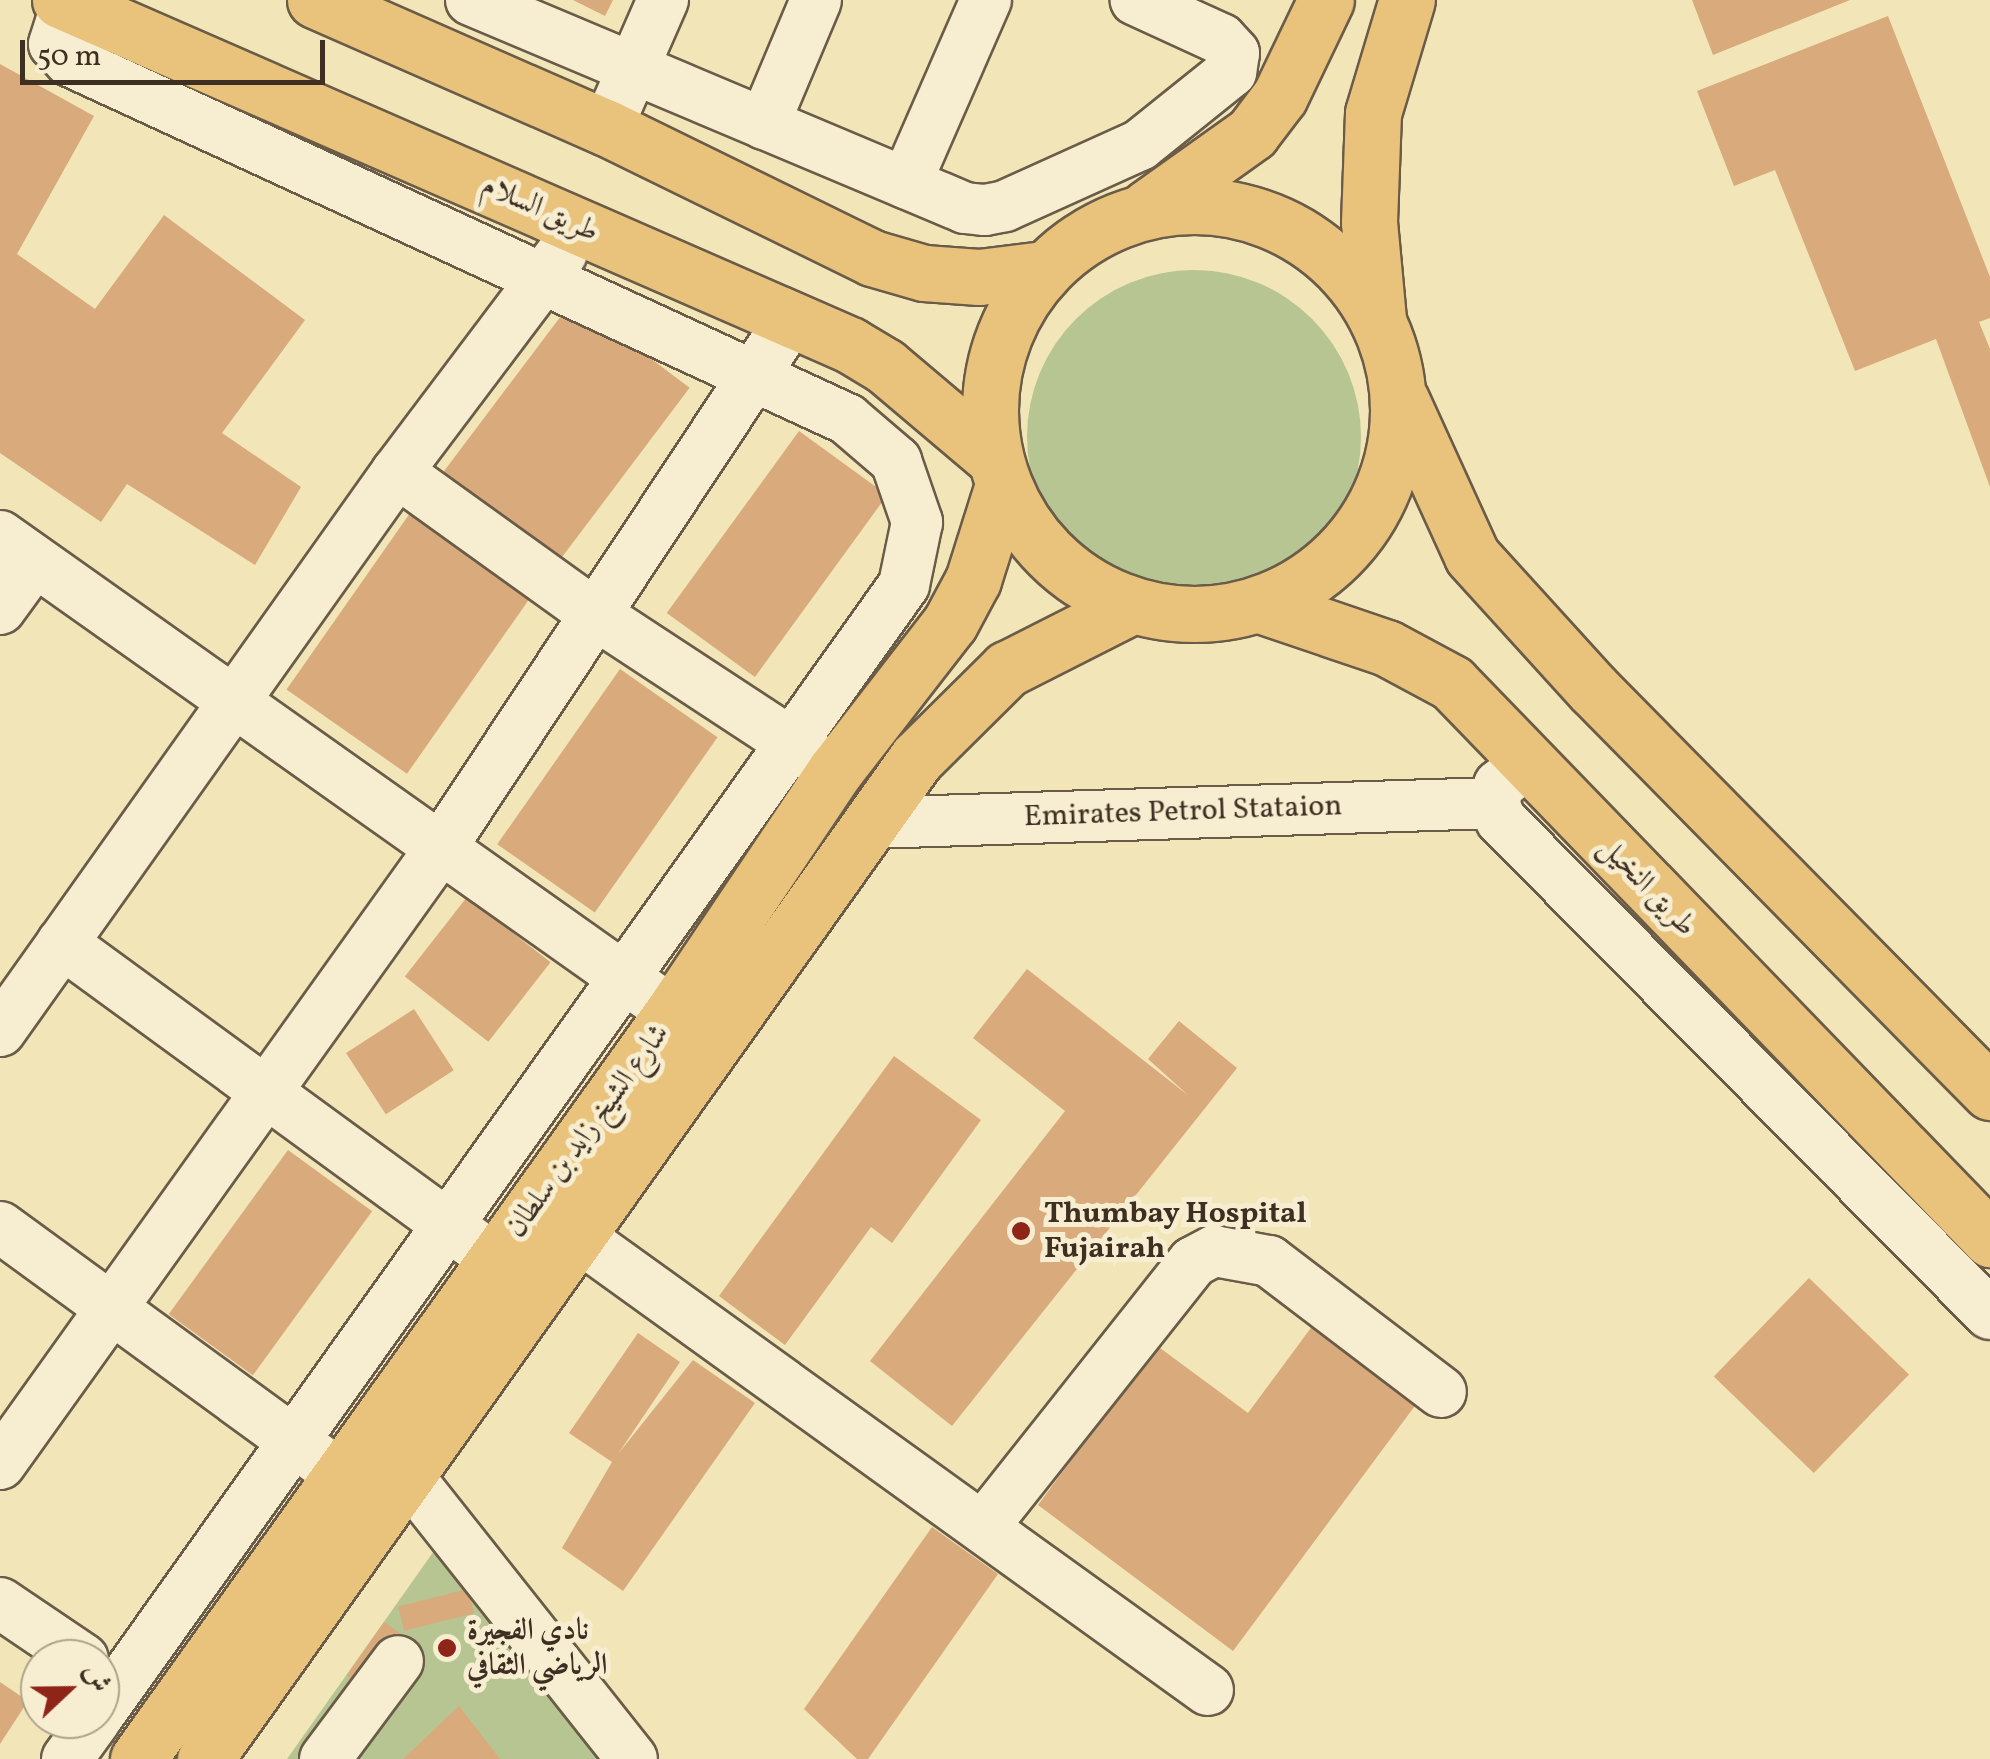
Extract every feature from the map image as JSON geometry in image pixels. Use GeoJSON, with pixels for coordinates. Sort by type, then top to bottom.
{"type":"FeatureCollection","features":[{"type":"Feature","properties":{"kind":"main road"},"geometry":{"type":"LineString","coordinates":[[315,0],[607,128],[872,258],[924,273],[979,277],[1044,269]]}},
{"type":"Feature","properties":{"kind":"main road"},"geometry":{"type":"LineString","coordinates":[[1142,211],[1252,132],[1280,96],[1326,0]]}},
{"type":"Feature","properties":{"kind":"main road"},"geometry":{"type":"LineString","coordinates":[[1408,0],[1372,113],[1369,222],[1378,320],[1398,395],[1472,556],[1606,702],[1990,1092]]}},
{"type":"Feature","properties":{"kind":"main road","name":"طريق السلام"},"geometry":{"type":"LineString","coordinates":[[64,2],[791,319],[885,366],[999,472]]}},
{"type":"Feature","properties":{"kind":"main road"},"geometry":{"type":"LineString","coordinates":[[1378,320],[1336,263],[1279,223],[1212,205],[1142,211],[1106,224],[1044,269],[1002,342],[990,392],[999,472],[1033,537],[1077,579],[1131,606],[1196,616],[1260,605],[1308,582],[1349,546],[1378,501],[1396,449],[1398,395]]}},
{"type":"Feature","properties":{"kind":"main road","name":"شارع الشيخ زايد بن سلطان"},"geometry":{"type":"LineString","coordinates":[[153,1738],[673,1012],[834,771],[950,624],[973,580],[999,472]]}},
{"type":"Feature","properties":{"kind":"main road","name":"طريق النخيل"},"geometry":{"type":"LineString","coordinates":[[1260,605],[1387,648],[1452,682],[1990,1239]]}},
{"type":"Feature","properties":{"kind":"main road","name":"شارع الشيخ زايد بن سلطان"},"geometry":{"type":"LineString","coordinates":[[205,1759],[872,823],[949,721],[1007,669],[1131,606]]}},
{"type":"Feature","properties":{"kind":"street"},"geometry":{"type":"LineString","coordinates":[[471,0],[965,208],[1006,206],[1140,144],[1231,72],[1234,54],[1221,39],[1136,0]]}},
{"type":"Feature","properties":{"kind":"street"},"geometry":{"type":"LineString","coordinates":[[607,128],[663,0]]}},
{"type":"Feature","properties":{"kind":"street"},"geometry":{"type":"LineString","coordinates":[[764,124],[816,0]]}},
{"type":"Feature","properties":{"kind":"street"},"geometry":{"type":"LineString","coordinates":[[906,183],[986,0]]}},
{"type":"Feature","properties":{"kind":"street"},"geometry":{"type":"LineString","coordinates":[[64,2],[54,44],[70,61],[750,374],[874,437],[910,490],[916,522],[904,585],[294,1442],[120,1664]]}},
{"type":"Feature","properties":{"kind":"street"},"geometry":{"type":"LineString","coordinates":[[0,1031],[396,472],[583,228]]}},
{"type":"Feature","properties":{"kind":"street"},"geometry":{"type":"LineString","coordinates":[[0,1464],[261,1092],[440,849],[592,612],[750,374],[791,319]]}},
{"type":"Feature","properties":{"kind":"street"},"geometry":{"type":"LineString","coordinates":[[396,472],[592,612],[834,771]]}},
{"type":"Feature","properties":{"kind":"street"},"geometry":{"type":"LineString","coordinates":[[0,610],[18,548],[673,1012]]}},
{"type":"Feature","properties":{"kind":"street"},"geometry":{"type":"LineString","coordinates":[[1530,761],[1499,785],[1494,802],[1501,820],[1990,1314]]}},
{"type":"Feature","properties":{"kind":"street","name":"Emirates Petrol Stataion"},"geometry":{"type":"LineString","coordinates":[[872,823],[1494,802]]}},
{"type":"Feature","properties":{"kind":"street"},"geometry":{"type":"LineString","coordinates":[[62,943],[496,1260]]}},
{"type":"Feature","properties":{"kind":"street"},"geometry":{"type":"LineString","coordinates":[[0,1227],[341,1475]]}},
{"type":"Feature","properties":{"kind":"street"},"geometry":{"type":"LineString","coordinates":[[580,1237],[1208,1690]]}},
{"type":"Feature","properties":{"kind":"street"},"geometry":{"type":"LineString","coordinates":[[983,1527],[1193,1262],[1214,1251],[1269,1262],[1441,1392]]}},
{"type":"Feature","properties":{"kind":"street"},"geometry":{"type":"LineString","coordinates":[[407,1475],[632,1759]]}},
{"type":"Feature","properties":{"kind":"street"},"geometry":{"type":"LineString","coordinates":[[0,1603],[42,1639]]}},
{"type":"Feature","properties":{"kind":"street"},"geometry":{"type":"LineString","coordinates":[[325,1759],[398,1661]]}},
{"type":"Feature","properties":{"kind":"street"},"geometry":{"type":"LineString","coordinates":[[120,1707],[153,1738]]}},
{"type":"Feature","properties":{"kind":"green space"},"geometry":{"type":"Polygon","coordinates":[[[1194,270],[1227,273],[1258,283],[1287,298],[1312,319],[1333,344],[1348,373],[1358,404],[1358,470],[1348,501],[1333,530],[1312,555],[1287,576],[1258,591],[1227,601],[1194,604],[1161,601],[1130,591],[1101,576],[1076,555],[1055,530],[1040,501],[1030,470],[1027,437],[1030,404],[1040,373],[1055,344],[1076,319],[1101,298],[1130,283],[1161,273],[1194,270]]]}},
{"type":"Feature","properties":{"kind":"green space","name":"نادي الفجيرة الرياضي الثقافي"},"geometry":{"type":"Polygon","coordinates":[[[441,1541],[617,1759],[287,1759],[441,1541]]]}},
{"type":"Feature","properties":{"kind":"building"},"geometry":{"type":"Polygon","coordinates":[[[573,0],[613,0],[605,16],[573,0]]]}},
{"type":"Feature","properties":{"kind":"building"},"geometry":{"type":"Polygon","coordinates":[[[1692,0],[1850,0],[1713,55],[1692,0]]]}},
{"type":"Feature","properties":{"kind":"building"},"geometry":{"type":"Polygon","coordinates":[[[1888,16],[1990,277],[1990,318],[1979,322],[1990,349],[1990,487],[1936,339],[1855,371],[1775,170],[1734,186],[1697,91],[1888,16]]]}},
{"type":"Feature","properties":{"kind":"building"},"geometry":{"type":"Polygon","coordinates":[[[0,64],[94,116],[17,254],[95,309],[164,215],[305,320],[222,433],[301,487],[255,565],[127,484],[101,522],[0,453],[0,64]]]}},
{"type":"Feature","properties":{"kind":"building"},"geometry":{"type":"Polygon","coordinates":[[[573,300],[690,388],[557,564],[440,476],[573,300]]]}},
{"type":"Feature","properties":{"kind":"building"},"geometry":{"type":"Polygon","coordinates":[[[799,431],[887,495],[755,677],[667,613],[799,431]]]}},
{"type":"Feature","properties":{"kind":"building"},"geometry":{"type":"Polygon","coordinates":[[[415,506],[535,590],[407,774],[287,689],[415,506]]]}},
{"type":"Feature","properties":{"kind":"building"},"geometry":{"type":"Polygon","coordinates":[[[620,669],[717,737],[595,913],[497,844],[620,669]]]}},
{"type":"Feature","properties":{"kind":"building"},"geometry":{"type":"Polygon","coordinates":[[[467,897],[551,962],[488,1042],[405,977],[467,897]]]}},
{"type":"Feature","properties":{"kind":"building"},"geometry":{"type":"Polygon","coordinates":[[[1027,969],[1189,1096],[1148,1059],[1179,1021],[1237,1068],[952,1426],[870,1361],[1065,1111],[973,1038],[1027,969]]]}},
{"type":"Feature","properties":{"kind":"building"},"geometry":{"type":"Polygon","coordinates":[[[414,1009],[454,1070],[386,1114],[346,1053],[414,1009]]]}},
{"type":"Feature","properties":{"kind":"building"},"geometry":{"type":"Polygon","coordinates":[[[894,1056],[981,1120],[892,1243],[871,1227],[785,1345],[719,1296],[894,1056]]]}},
{"type":"Feature","properties":{"kind":"building"},"geometry":{"type":"Polygon","coordinates":[[[288,1150],[372,1211],[253,1375],[169,1314],[288,1150]]]}},
{"type":"Feature","properties":{"kind":"building"},"geometry":{"type":"Polygon","coordinates":[[[1809,1278],[1909,1375],[1814,1473],[1714,1377],[1809,1278]]]}},
{"type":"Feature","properties":{"kind":"building"},"geometry":{"type":"Polygon","coordinates":[[[1316,1321],[1420,1399],[1233,1651],[1038,1505],[1156,1345],[1248,1413],[1316,1321]]]}},
{"type":"Feature","properties":{"kind":"building"},"geometry":{"type":"Polygon","coordinates":[[[638,1333],[680,1362],[618,1454],[693,1360],[755,1403],[623,1591],[562,1548],[612,1462],[569,1433],[638,1333]]]}},
{"type":"Feature","properties":{"kind":"building"},"geometry":{"type":"Polygon","coordinates":[[[932,1527],[998,1574],[868,1759],[857,1759],[804,1709],[932,1527]]]}},
{"type":"Feature","properties":{"kind":"building"},"geometry":{"type":"Polygon","coordinates":[[[468,1589],[474,1613],[404,1631],[398,1606],[468,1589]]]}},
{"type":"Feature","properties":{"kind":"building"},"geometry":{"type":"Polygon","coordinates":[[[384,1622],[401,1634],[364,1687],[347,1675],[384,1622]]]}},
{"type":"Feature","properties":{"kind":"building"},"geometry":{"type":"Polygon","coordinates":[[[0,1682],[20,1696],[20,1713],[0,1744],[0,1682]]]}},
{"type":"Feature","properties":{"kind":"building"},"geometry":{"type":"Polygon","coordinates":[[[459,1706],[500,1759],[403,1759],[459,1706]]]}},
{"type":"Feature","properties":{"kind":"place","name":"Thumbay Hospital Fujairah"},"geometry":{"type":"Point","coordinates":[1021,1231]}},
{"type":"Feature","properties":{"kind":"place","name":"نادي الفجيرة الرياضي الثقافي"},"geometry":{"type":"Point","coordinates":[447,1648]}}]}
